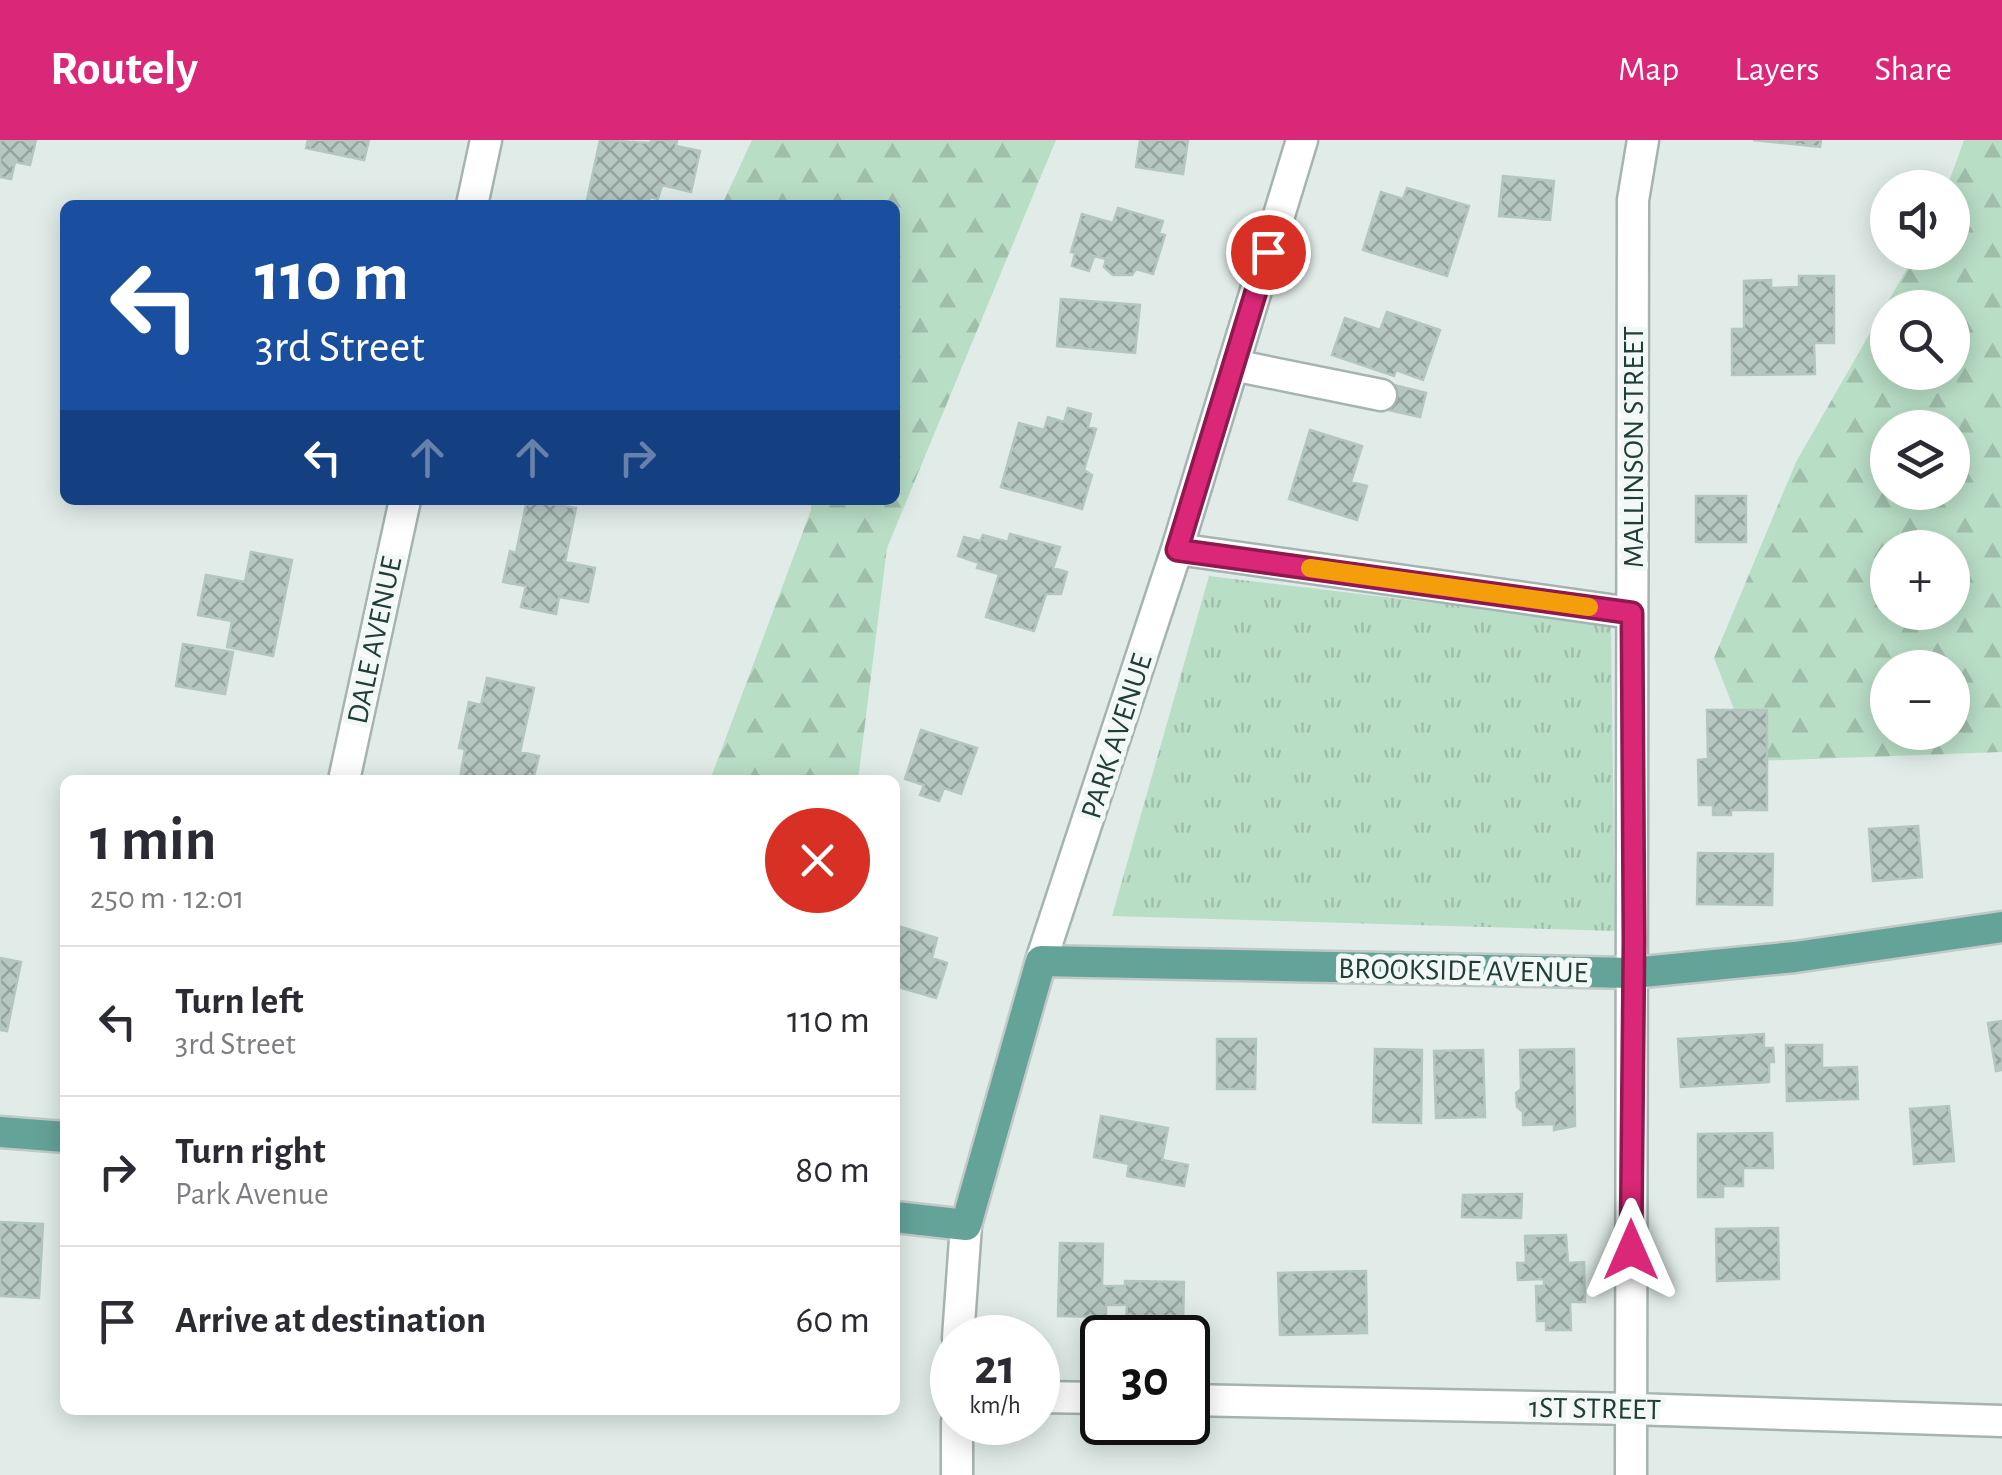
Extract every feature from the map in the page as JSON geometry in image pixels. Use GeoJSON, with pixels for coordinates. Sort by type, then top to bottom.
{"type":"FeatureCollection","features":[{"type":"Feature","properties":{"kind":"main road","name":"BROOKSIDE AVENUE"},"geometry":{"type":"LineString","coordinates":[[1041,961],[1632,973],[1795,957],[2002,928]]}},
{"type":"Feature","properties":{"kind":"main road","name":"PARK AVENUE"},"geometry":{"type":"LineString","coordinates":[[966,1225],[1041,961]]}},
{"type":"Feature","properties":{"kind":"main road"},"geometry":{"type":"LineString","coordinates":[[0,1132],[60,1137]]}},
{"type":"Feature","properties":{"kind":"main road"},"geometry":{"type":"LineString","coordinates":[[900,1218],[966,1225]]}},
{"type":"Feature","properties":{"kind":"street"},"geometry":{"type":"LineString","coordinates":[[473,200],[486,140]]}},
{"type":"Feature","properties":{"kind":"street","name":"PARK AVENUE"},"geometry":{"type":"LineString","coordinates":[[1041,961],[1177,550],[1302,140]]}},
{"type":"Feature","properties":{"kind":"street","name":"MALLINSON STREET"},"geometry":{"type":"LineString","coordinates":[[1631,1475],[1633,200],[1643,140]]}},
{"type":"Feature","properties":{"kind":"street"},"geometry":{"type":"LineString","coordinates":[[1232,365],[1381,395]]}},
{"type":"Feature","properties":{"kind":"street","name":"DALE AVENUE"},"geometry":{"type":"LineString","coordinates":[[345,775],[404,505]]}},
{"type":"Feature","properties":{"kind":"street"},"geometry":{"type":"LineString","coordinates":[[1177,550],[1632,613]]}},
{"type":"Feature","properties":{"kind":"street","name":"PARK AVENUE"},"geometry":{"type":"LineString","coordinates":[[960,1315],[966,1225]]}},
{"type":"Feature","properties":{"kind":"street","name":"1ST STREET"},"geometry":{"type":"LineString","coordinates":[[1210,1400],[2002,1421]]}},
{"type":"Feature","properties":{"kind":"street"},"geometry":{"type":"LineString","coordinates":[[957,1475],[958,1445]]}},
{"type":"Feature","properties":{"kind":"green space"},"geometry":{"type":"Polygon","coordinates":[[[752,140],[1056,140],[887,548],[859,775],[712,775],[811,505],[900,505],[900,200],[724,200],[752,140]]]}},
{"type":"Feature","properties":{"kind":"green space"},"geometry":{"type":"Polygon","coordinates":[[[1964,140],[2002,140],[2002,752],[1754,761],[1714,658],[1796,462],[1870,333],[1870,390],[1970,390],[1970,290],[1895,290],[1906,270],[1970,270],[1970,170],[1953,170],[1964,140]]]}},
{"type":"Feature","properties":{"kind":"green space"},"geometry":{"type":"Polygon","coordinates":[[[1209,576],[1611,624],[1615,931],[1112,916],[1209,576]]]}},
{"type":"Feature","properties":{"kind":"building"},"geometry":{"type":"Polygon","coordinates":[[[0,140],[36,140],[30,165],[15,162],[11,179],[0,177],[0,140]]]}},
{"type":"Feature","properties":{"kind":"building"},"geometry":{"type":"Polygon","coordinates":[[[308,140],[369,140],[364,160],[306,148],[308,140]]]}},
{"type":"Feature","properties":{"kind":"building"},"geometry":{"type":"Polygon","coordinates":[[[600,140],[677,140],[676,146],[700,151],[691,192],[662,185],[658,199],[587,200],[600,140]]]}},
{"type":"Feature","properties":{"kind":"building"},"geometry":{"type":"Polygon","coordinates":[[[1140,140],[1188,140],[1183,174],[1136,167],[1140,140]]]}},
{"type":"Feature","properties":{"kind":"building"},"geometry":{"type":"Polygon","coordinates":[[[1753,140],[1821,140],[1820,147],[1753,140]]]}},
{"type":"Feature","properties":{"kind":"building"},"geometry":{"type":"Polygon","coordinates":[[[1503,176],[1554,181],[1550,220],[1499,216],[1503,176]]]}},
{"type":"Feature","properties":{"kind":"building"},"geometry":{"type":"Polygon","coordinates":[[[1407,188],[1469,206],[1447,276],[1363,250],[1381,192],[1403,199],[1407,188]]]}},
{"type":"Feature","properties":{"kind":"building"},"geometry":{"type":"Polygon","coordinates":[[[1118,208],[1163,221],[1159,233],[1165,235],[1153,274],[1136,269],[1132,275],[1113,275],[1104,267],[1106,259],[1094,256],[1089,271],[1072,266],[1075,253],[1071,252],[1082,214],[1113,223],[1118,208]]]}},
{"type":"Feature","properties":{"kind":"building"},"geometry":{"type":"Polygon","coordinates":[[[1799,276],[1834,276],[1834,343],[1814,343],[1815,374],[1732,375],[1732,329],[1744,329],[1744,281],[1771,280],[1771,288],[1799,287],[1799,276]]]}},
{"type":"Feature","properties":{"kind":"building"},"geometry":{"type":"Polygon","coordinates":[[[1061,299],[1140,305],[1135,353],[1057,346],[1061,299]]]}},
{"type":"Feature","properties":{"kind":"building"},"geometry":{"type":"Polygon","coordinates":[[[1387,312],[1440,330],[1423,380],[1396,370],[1394,376],[1332,355],[1345,318],[1380,330],[1387,312]]]}},
{"type":"Feature","properties":{"kind":"building"},"geometry":{"type":"Polygon","coordinates":[[[1386,383],[1426,393],[1420,417],[1380,408],[1386,383]]]}},
{"type":"Feature","properties":{"kind":"building"},"geometry":{"type":"Polygon","coordinates":[[[1068,408],[1091,414],[1088,427],[1096,429],[1084,470],[1092,475],[1082,509],[1001,487],[1019,423],[1044,430],[1048,417],[1064,422],[1068,408]]]}},
{"type":"Feature","properties":{"kind":"building"},"geometry":{"type":"Polygon","coordinates":[[[1310,430],[1362,446],[1351,482],[1367,486],[1357,520],[1289,499],[1310,430]]]}},
{"type":"Feature","properties":{"kind":"building"},"geometry":{"type":"Polygon","coordinates":[[[1696,496],[1746,496],[1746,542],[1696,542],[1696,496]]]}},
{"type":"Feature","properties":{"kind":"building"},"geometry":{"type":"Polygon","coordinates":[[[526,505],[576,508],[565,562],[595,568],[588,602],[559,597],[556,614],[521,607],[526,586],[503,582],[510,551],[516,553],[526,505]]]}},
{"type":"Feature","properties":{"kind":"building"},"geometry":{"type":"Polygon","coordinates":[[[1010,534],[1060,547],[1053,568],[1067,572],[1061,594],[1046,594],[1034,631],[986,617],[999,574],[977,568],[979,563],[958,556],[964,537],[980,541],[983,535],[1008,542],[1010,534]]]}},
{"type":"Feature","properties":{"kind":"building"},"geometry":{"type":"Polygon","coordinates":[[[251,552],[292,560],[273,656],[227,647],[232,621],[198,615],[206,575],[245,582],[251,552]]]}},
{"type":"Feature","properties":{"kind":"building"},"geometry":{"type":"Polygon","coordinates":[[[183,644],[233,652],[225,694],[176,686],[183,644]]]}},
{"type":"Feature","properties":{"kind":"building"},"geometry":{"type":"Polygon","coordinates":[[[487,678],[534,688],[520,752],[539,756],[534,775],[461,775],[465,749],[459,748],[469,702],[481,705],[487,678]]]}},
{"type":"Feature","properties":{"kind":"building"},"geometry":{"type":"Polygon","coordinates":[[[1707,710],[1767,710],[1767,810],[1731,810],[1731,815],[1713,815],[1713,805],[1699,805],[1698,760],[1708,759],[1707,710]]]}},
{"type":"Feature","properties":{"kind":"building"},"geometry":{"type":"Polygon","coordinates":[[[921,730],[977,748],[961,794],[944,788],[939,801],[920,795],[924,785],[905,779],[921,730]]]}},
{"type":"Feature","properties":{"kind":"building"},"geometry":{"type":"Polygon","coordinates":[[[1918,826],[1922,877],[1873,881],[1869,829],[1918,826]]]}},
{"type":"Feature","properties":{"kind":"building"},"geometry":{"type":"Polygon","coordinates":[[[1698,853],[1773,854],[1772,905],[1697,904],[1698,853]]]}},
{"type":"Feature","properties":{"kind":"building"},"geometry":{"type":"Polygon","coordinates":[[[900,927],[937,938],[932,958],[947,963],[936,998],[900,987],[900,927]]]}},
{"type":"Feature","properties":{"kind":"building"},"geometry":{"type":"Polygon","coordinates":[[[0,958],[21,962],[7,1031],[0,1030],[0,958]]]}},
{"type":"Feature","properties":{"kind":"building"},"geometry":{"type":"Polygon","coordinates":[[[2002,1021],[2002,1070],[1996,1071],[1988,1023],[2002,1021]]]}},
{"type":"Feature","properties":{"kind":"building"},"geometry":{"type":"Polygon","coordinates":[[[1764,1034],[1764,1048],[1773,1048],[1769,1082],[1681,1087],[1678,1039],[1764,1034]]]}},
{"type":"Feature","properties":{"kind":"building"},"geometry":{"type":"Polygon","coordinates":[[[1217,1039],[1256,1039],[1255,1089],[1217,1089],[1217,1039]]]}},
{"type":"Feature","properties":{"kind":"building"},"geometry":{"type":"Polygon","coordinates":[[[1786,1045],[1822,1045],[1822,1068],[1857,1067],[1858,1099],[1787,1101],[1786,1045]]]}},
{"type":"Feature","properties":{"kind":"building"},"geometry":{"type":"Polygon","coordinates":[[[1375,1049],[1422,1050],[1421,1123],[1373,1122],[1375,1049]]]}},
{"type":"Feature","properties":{"kind":"building"},"geometry":{"type":"Polygon","coordinates":[[[1574,1049],[1575,1126],[1554,1130],[1554,1124],[1523,1125],[1516,1093],[1521,1089],[1520,1050],[1574,1049]]]}},
{"type":"Feature","properties":{"kind":"building"},"geometry":{"type":"Polygon","coordinates":[[[1483,1050],[1485,1117],[1436,1118],[1434,1051],[1483,1050]]]}},
{"type":"Feature","properties":{"kind":"building"},"geometry":{"type":"Polygon","coordinates":[[[1949,1106],[1954,1161],[1914,1164],[1910,1109],[1949,1106]]]}},
{"type":"Feature","properties":{"kind":"building"},"geometry":{"type":"Polygon","coordinates":[[[1101,1116],[1168,1128],[1162,1160],[1188,1165],[1184,1186],[1127,1176],[1129,1164],[1094,1157],[1101,1116]]]}},
{"type":"Feature","properties":{"kind":"building"},"geometry":{"type":"Polygon","coordinates":[[[1772,1133],[1773,1168],[1743,1168],[1743,1186],[1723,1186],[1723,1197],[1698,1197],[1698,1134],[1772,1133]]]}},
{"type":"Feature","properties":{"kind":"building"},"geometry":{"type":"Polygon","coordinates":[[[1522,1194],[1521,1218],[1462,1217],[1463,1195],[1522,1194]]]}},
{"type":"Feature","properties":{"kind":"building"},"geometry":{"type":"Polygon","coordinates":[[[0,1222],[43,1224],[39,1298],[0,1296],[0,1222]]]}},
{"type":"Feature","properties":{"kind":"building"},"geometry":{"type":"Polygon","coordinates":[[[1778,1228],[1779,1279],[1717,1281],[1716,1229],[1778,1228]]]}},
{"type":"Feature","properties":{"kind":"building"},"geometry":{"type":"Polygon","coordinates":[[[1566,1235],[1568,1263],[1584,1262],[1585,1302],[1570,1302],[1571,1330],[1546,1330],[1546,1321],[1537,1321],[1536,1286],[1544,1286],[1544,1279],[1518,1280],[1517,1263],[1526,1263],[1525,1236],[1566,1235]]]}},
{"type":"Feature","properties":{"kind":"building"},"geometry":{"type":"Polygon","coordinates":[[[1060,1243],[1103,1244],[1102,1286],[1125,1286],[1125,1281],[1184,1282],[1183,1315],[1126,1315],[1127,1305],[1106,1305],[1106,1315],[1058,1315],[1060,1243]]]}},
{"type":"Feature","properties":{"kind":"building"},"geometry":{"type":"Polygon","coordinates":[[[1366,1271],[1367,1333],[1280,1335],[1278,1273],[1366,1271]]]}},
{"type":"Feature","properties":{"kind":"slow traffic"},"geometry":{"type":"LineString","coordinates":[[1310,568],[1589,607]]}},
{"type":"Feature","properties":{"kind":"route"},"geometry":{"type":"LineString","coordinates":[[1268,252],[1177,550],[1632,613],[1631,1250]]}}]}
